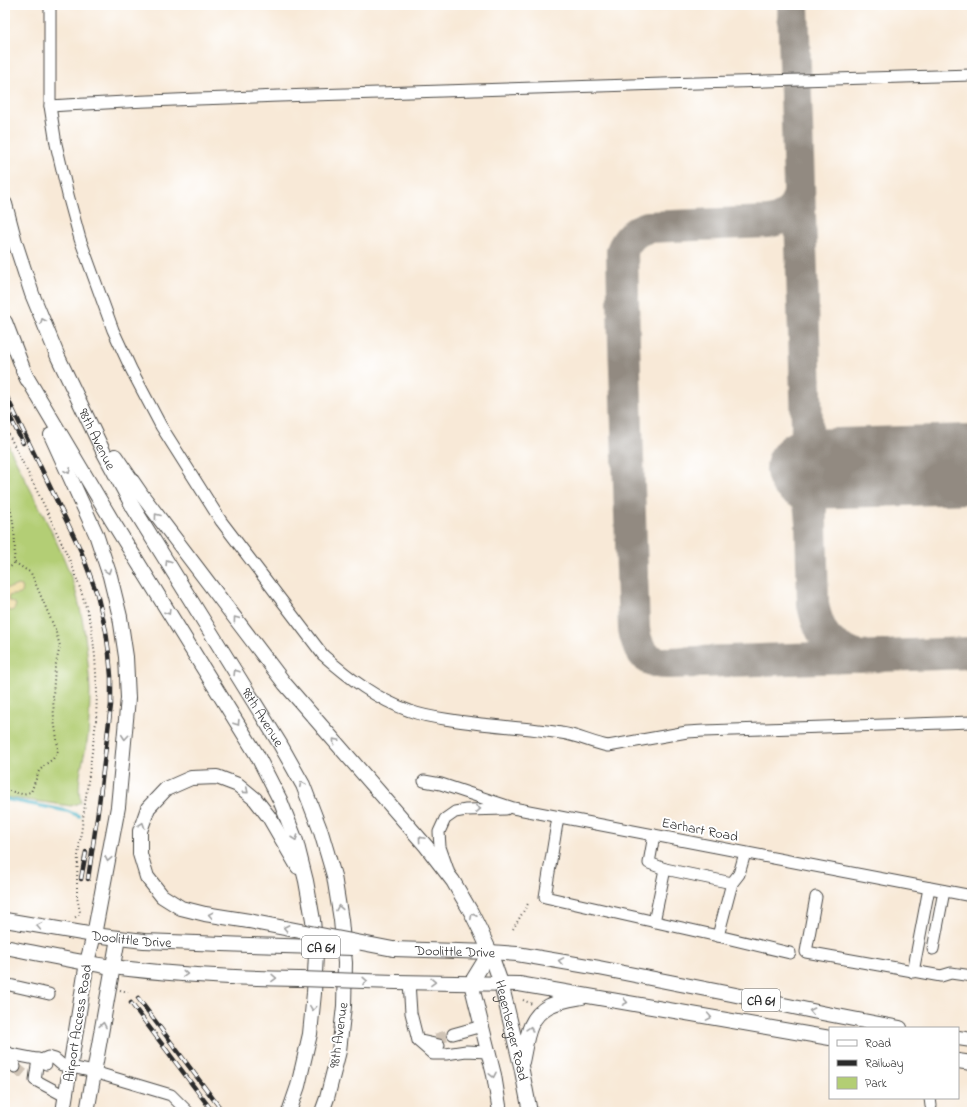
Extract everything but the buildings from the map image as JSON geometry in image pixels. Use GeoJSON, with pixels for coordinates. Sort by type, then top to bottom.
{"type":"FeatureCollection","features":[{"type":"Feature","properties":{"kind":"main road"},"geometry":{"type":"LineString","coordinates":[[5,204],[15,242],[32,294],[58,357],[109,448],[146,500],[285,684],[426,846],[453,881],[471,912],[490,952]]}},
{"type":"Feature","properties":{"kind":"main road"},"geometry":{"type":"LineString","coordinates":[[5,322],[23,371]]}},
{"type":"Feature","properties":{"kind":"main road","name":"98th Avenue"},"geometry":{"type":"LineString","coordinates":[[58,357],[104,453],[133,506],[280,744],[303,785],[321,832],[334,876],[341,920],[345,963],[344,1006],[339,1051],[322,1112]]}},
{"type":"Feature","properties":{"kind":"main road","name":"98th Avenue"},"geometry":{"type":"LineString","coordinates":[[23,371],[111,519],[257,755],[283,807],[296,841],[306,881],[313,920],[316,954],[310,1034],[298,1086],[289,1112]]}},
{"type":"Feature","properties":{"kind":"main road","name":"Airport Access Road"},"geometry":{"type":"LineString","coordinates":[[23,371],[96,534],[110,576],[120,617],[126,657],[128,698],[118,807],[94,935],[87,962],[66,1066],[63,1112]]}},
{"type":"Feature","properties":{"kind":"main road"},"geometry":{"type":"LineString","coordinates":[[306,881],[269,817],[255,799],[238,785],[217,777],[191,778],[166,789],[148,808],[140,831],[140,854],[147,877],[162,896],[181,908],[393,949]]}},
{"type":"Feature","properties":{"kind":"main road","name":"Doolittle Drive"},"geometry":{"type":"LineString","coordinates":[[5,920],[94,935],[144,941],[517,954],[592,967],[822,1014],[894,1027]]}},
{"type":"Feature","properties":{"kind":"main road","name":"Airport Access Road"},"geometry":{"type":"LineString","coordinates":[[87,1112],[118,938]]}},
{"type":"Feature","properties":{"kind":"main road","name":"Doolittle Drive"},"geometry":{"type":"LineString","coordinates":[[5,947],[114,967],[160,972],[250,978],[519,984],[829,1038]]}},
{"type":"Feature","properties":{"kind":"main road","name":"Hegenberger Road"},"geometry":{"type":"LineString","coordinates":[[490,952],[501,983],[521,1066],[530,1112]]}},
{"type":"Feature","properties":{"kind":"main road","name":"Hegenberger Road"},"geometry":{"type":"LineString","coordinates":[[490,952],[470,983],[494,1075],[500,1112]]}},
{"type":"Feature","properties":{"kind":"main road"},"geometry":{"type":"LineString","coordinates":[[521,1066],[530,1024],[539,1012],[550,1005],[586,995]]}},
{"type":"Feature","properties":{"kind":"main road"},"geometry":{"type":"LineString","coordinates":[[959,1038],[972,1040]]}},
{"type":"Feature","properties":{"kind":"main road"},"geometry":{"type":"LineString","coordinates":[[959,1061],[972,1063]]}},
{"type":"Feature","properties":{"kind":"street"},"geometry":{"type":"LineString","coordinates":[[50,5],[50,106],[56,144],[80,239],[113,330],[131,369],[161,426],[221,522],[323,654],[342,672],[386,701],[410,711],[436,718],[563,733],[608,746],[687,732],[972,722]]}},
{"type":"Feature","properties":{"kind":"street"},"geometry":{"type":"LineString","coordinates":[[50,106],[125,101],[541,87],[972,75]]}},
{"type":"Feature","properties":{"kind":"street","name":"Earhart Road"},"geometry":{"type":"LineString","coordinates":[[424,781],[441,784],[513,808],[966,895]]}},
{"type":"Feature","properties":{"kind":"street"},"geometry":{"type":"LineString","coordinates":[[453,881],[440,847],[439,832],[445,819],[455,812],[466,810],[513,808]]}},
{"type":"Feature","properties":{"kind":"street"},"geometry":{"type":"LineString","coordinates":[[558,817],[546,897],[790,953]]}},
{"type":"Feature","properties":{"kind":"street"},"geometry":{"type":"LineString","coordinates":[[654,835],[649,863],[665,869],[732,882]]}},
{"type":"Feature","properties":{"kind":"street"},"geometry":{"type":"LineString","coordinates":[[718,936],[732,882],[739,874],[745,853]]}},
{"type":"Feature","properties":{"kind":"street"},"geometry":{"type":"LineString","coordinates":[[654,922],[665,869]]}},
{"type":"Feature","properties":{"kind":"street"},"geometry":{"type":"LineString","coordinates":[[966,895],[972,886]]}},
{"type":"Feature","properties":{"kind":"street"},"geometry":{"type":"LineString","coordinates":[[913,972],[929,888]]}},
{"type":"Feature","properties":{"kind":"street"},"geometry":{"type":"LineString","coordinates":[[933,949],[944,891]]}},
{"type":"Feature","properties":{"kind":"street"},"geometry":{"type":"LineString","coordinates":[[816,897],[806,952],[913,972],[941,976],[951,973],[972,976]]}},
{"type":"Feature","properties":{"kind":"street"},"geometry":{"type":"LineString","coordinates":[[403,982],[418,1041],[433,1054],[466,1051],[488,1052]]}},
{"type":"Feature","properties":{"kind":"street"},"geometry":{"type":"LineString","coordinates":[[5,984],[49,994]]}},
{"type":"Feature","properties":{"kind":"street"},"geometry":{"type":"LineString","coordinates":[[454,1038],[483,1030]]}},
{"type":"Feature","properties":{"kind":"street"},"geometry":{"type":"LineString","coordinates":[[418,1041],[437,1042]]}},
{"type":"Feature","properties":{"kind":"street"},"geometry":{"type":"LineString","coordinates":[[8,1052],[40,1060],[48,1057],[56,1059],[66,1066],[94,1072],[171,1095],[188,1112]]}},
{"type":"Feature","properties":{"kind":"street"},"geometry":{"type":"LineString","coordinates":[[8,1052],[15,1067]]}},
{"type":"Feature","properties":{"kind":"street"},"geometry":{"type":"LineString","coordinates":[[40,1060],[30,1078],[65,1096]]}},
{"type":"Feature","properties":{"kind":"path"},"geometry":{"type":"LineString","coordinates":[[5,427],[47,511],[73,568],[91,624],[95,656],[96,722],[78,856],[77,896],[80,912],[74,917]]}},
{"type":"Feature","properties":{"kind":"path"},"geometry":{"type":"LineString","coordinates":[[5,488],[15,533],[14,562],[13,565],[5,570]]}},
{"type":"Feature","properties":{"kind":"path"},"geometry":{"type":"LineString","coordinates":[[5,790],[22,794],[30,792],[39,772],[53,759],[58,751],[54,720],[53,694],[60,646],[55,629],[31,572],[14,562]]}},
{"type":"Feature","properties":{"kind":"path"},"geometry":{"type":"LineString","coordinates":[[513,929],[529,902]]}},
{"type":"Feature","properties":{"kind":"path"},"geometry":{"type":"LineString","coordinates":[[524,1000],[535,1006]]}},
{"type":"Feature","properties":{"kind":"green space"},"geometry":{"type":"Polygon","coordinates":[[[5,439],[56,540],[64,559],[75,589],[84,627],[90,691],[88,736],[79,786],[81,802],[71,806],[5,797],[5,439]]]}},
{"type":"Feature","properties":{"kind":"sand"},"geometry":{"type":"Polygon","coordinates":[[[18,585],[22,586],[23,590],[21,594],[9,596],[8,600],[16,604],[12,611],[9,611],[5,607],[5,588],[18,585]]]}},
{"type":"Feature","properties":{"kind":"waterway"},"geometry":{"type":"LineString","coordinates":[[5,799],[67,811],[79,816]]}},
{"type":"Feature","properties":{"kind":"taxiway"},"geometry":{"type":"LineString","coordinates":[[793,5],[807,424],[806,469],[811,523],[813,605],[819,625],[827,639],[840,649],[859,657]]}},
{"type":"Feature","properties":{"kind":"taxiway"},"geometry":{"type":"LineString","coordinates":[[799,195],[788,214],[774,221],[648,227],[632,236],[622,251],[634,629],[636,639],[645,656],[657,662],[664,663],[972,653]]}},
{"type":"Feature","properties":{"kind":"taxiway"},"geometry":{"type":"LineString","coordinates":[[811,514],[812,498],[819,486],[831,478],[859,468]]}},
{"type":"Feature","properties":{"kind":"runway"},"geometry":{"type":"LineString","coordinates":[[806,469],[972,464]]}},
{"type":"Feature","properties":{"kind":"tunnel"},"geometry":{"type":"LineString","coordinates":[[436,1039],[453,1034]]}},
{"type":"Feature","properties":{"kind":"tunnel"},"geometry":{"type":"LineString","coordinates":[[15,1067],[26,1076]]}},
{"type":"Feature","properties":{"kind":"railway"},"geometry":{"type":"LineString","coordinates":[[5,393],[81,551],[97,594],[106,631],[111,676],[111,705],[88,879]]}},
{"type":"Feature","properties":{"kind":"railway"},"geometry":{"type":"LineString","coordinates":[[5,407],[23,443]]}},
{"type":"Feature","properties":{"kind":"railway"},"geometry":{"type":"LineString","coordinates":[[81,879],[86,852]]}},
{"type":"Feature","properties":{"kind":"railway"},"geometry":{"type":"LineString","coordinates":[[138,998],[223,1112]]}},
{"type":"Feature","properties":{"kind":"railway"},"geometry":{"type":"LineString","coordinates":[[131,1003],[213,1112]]}}]}
